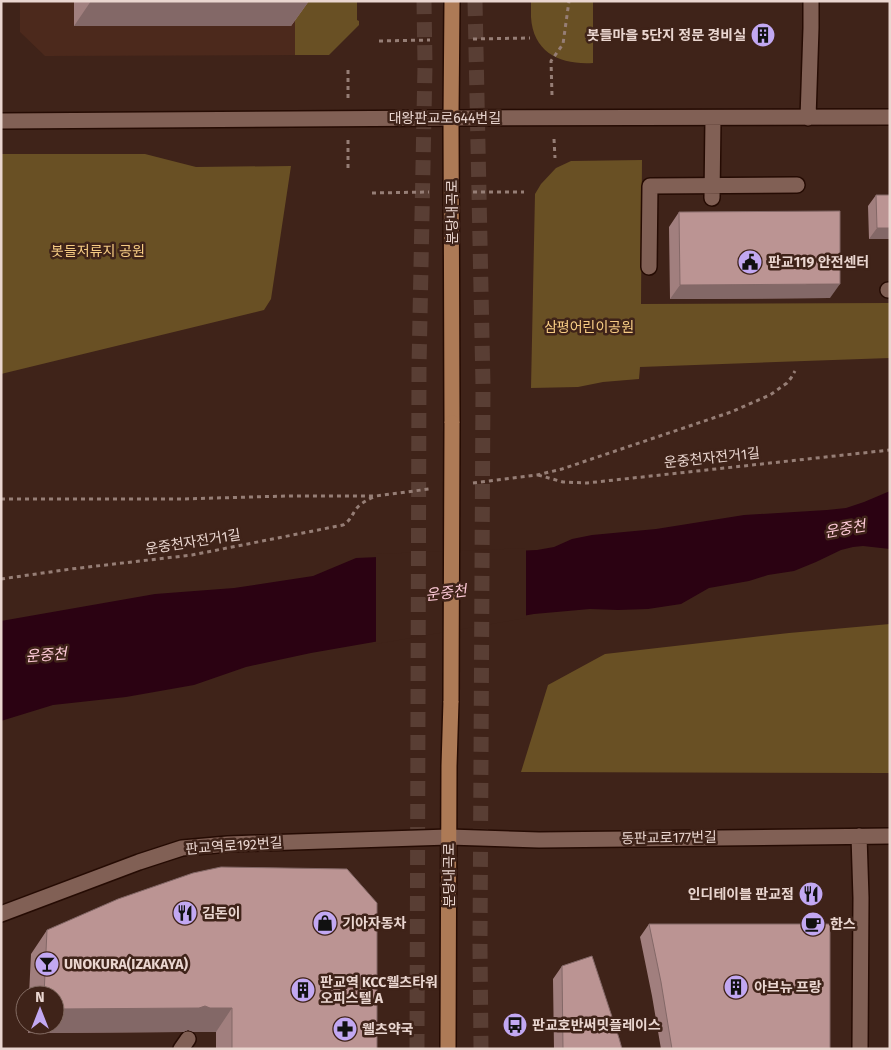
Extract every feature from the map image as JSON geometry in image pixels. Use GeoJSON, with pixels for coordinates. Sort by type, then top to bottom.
{"type":"FeatureCollection","features":[{"type":"Feature","properties":{"kind":"main road","name":"분당내곡로"},"geometry":{"type":"LineString","coordinates":[[448,1049],[452,423],[452,1]]}},
{"type":"Feature","properties":{"kind":"street"},"geometry":{"type":"LineString","coordinates":[[808,118],[811,1]]}},
{"type":"Feature","properties":{"kind":"street","name":"대왕판교로644번길"},"geometry":{"type":"LineString","coordinates":[[1,121],[890,117]]}},
{"type":"Feature","properties":{"kind":"street"},"geometry":{"type":"LineString","coordinates":[[712,192],[713,118]]}},
{"type":"Feature","properties":{"kind":"street"},"geometry":{"type":"LineString","coordinates":[[649,267],[650,186],[712,192],[797,186]]}},
{"type":"Feature","properties":{"kind":"street"},"geometry":{"type":"LineString","coordinates":[[859,836],[861,898],[860,1049]]}},
{"type":"Feature","properties":{"kind":"street","name":"동판교로177번길"},"geometry":{"type":"LineString","coordinates":[[449,837],[539,840],[890,836]]}},
{"type":"Feature","properties":{"kind":"street","name":"판교역로192번길"},"geometry":{"type":"LineString","coordinates":[[1,914],[139,862],[182,848],[228,844],[449,837]]}},
{"type":"Feature","properties":{"kind":"path"},"geometry":{"type":"LineString","coordinates":[[552,118],[551,62],[563,44],[569,1]]}},
{"type":"Feature","properties":{"kind":"path"},"geometry":{"type":"LineString","coordinates":[[348,118],[348,168]]}},
{"type":"Feature","properties":{"kind":"path","name":"운중천자전거1길"},"geometry":{"type":"LineString","coordinates":[[471,484],[537,475],[562,469],[731,412],[770,395],[787,383],[796,371]]}},
{"type":"Feature","properties":{"kind":"path","name":"운중천자전거1길"},"geometry":{"type":"LineString","coordinates":[[537,475],[563,482],[587,483],[890,450]]}},
{"type":"Feature","properties":{"kind":"path","name":"운중천자전거1길"},"geometry":{"type":"LineString","coordinates":[[1,499],[376,496],[433,489]]}},
{"type":"Feature","properties":{"kind":"path","name":"운중천자전거1길"},"geometry":{"type":"LineString","coordinates":[[1,579],[192,555],[343,525],[350,520],[361,504],[376,496]]}},
{"type":"Feature","properties":{"kind":"shaded area"},"geometry":{"type":"Polygon","coordinates":[[[20,1],[295,1],[295,55],[45,56],[20,32],[20,1]]]}},
{"type":"Feature","properties":{"kind":"green space"},"geometry":{"type":"Polygon","coordinates":[[[295,1],[357,1],[357,20],[359,25],[329,55],[295,55],[295,1]]]}},
{"type":"Feature","properties":{"kind":"green space"},"geometry":{"type":"Polygon","coordinates":[[[531,1],[593,1],[593,63],[570,62],[560,59],[543,48],[537,40],[533,29],[531,1]]]}},
{"type":"Feature","properties":{"kind":"green space","name":"봇들저류지 공원"},"geometry":{"type":"Polygon","coordinates":[[[1,154],[145,154],[196,167],[291,166],[271,299],[264,310],[1,374],[1,154]]]}},
{"type":"Feature","properties":{"kind":"green space","name":"삼평어린이공원"},"geometry":{"type":"Polygon","coordinates":[[[642,160],[641,304],[890,303],[890,358],[640,367],[639,379],[603,382],[578,387],[531,388],[535,194],[541,184],[556,168],[571,161],[642,160]]]}},
{"type":"Feature","properties":{"kind":"green space"},"geometry":{"type":"Polygon","coordinates":[[[890,624],[890,773],[521,772],[548,685],[605,654],[789,633],[890,624]]]}},
{"type":"Feature","properties":{"kind":"water","name":"운중천"},"geometry":{"type":"Polygon","coordinates":[[[890,491],[890,549],[863,546],[841,550],[794,571],[709,588],[681,604],[648,609],[590,609],[534,614],[311,653],[246,667],[194,685],[126,697],[53,705],[1,721],[1,621],[155,594],[234,588],[313,576],[356,558],[537,550],[554,547],[572,539],[592,535],[656,529],[744,515],[846,508],[890,491]]]}},
{"type":"Feature","properties":{"kind":"pier"},"geometry":{"type":"Polygon","coordinates":[[[526,548],[526,618],[376,644],[376,554],[526,548]]]}},
{"type":"Feature","properties":{"kind":"building"},"geometry":{"type":"Polygon","coordinates":[[[876,195],[890,195],[890,228],[877,228],[876,195]]]}},
{"type":"Feature","properties":{"kind":"building","name":"판교119 안전센터"},"geometry":{"type":"Polygon","coordinates":[[[840,211],[840,284],[680,285],[679,212],[840,211]]]}},
{"type":"Feature","properties":{"kind":"building"},"geometry":{"type":"Polygon","coordinates":[[[221,867],[347,869],[377,903],[377,1049],[232,1049],[232,1008],[210,1008],[205,1006],[199,1008],[65,1009],[65,985],[44,985],[47,930],[118,899],[193,873],[221,867]]]}},
{"type":"Feature","properties":{"kind":"building","name":"아브뉴 프랑"},"geometry":{"type":"Polygon","coordinates":[[[649,924],[830,924],[830,1049],[672,1049],[649,924]]]}},
{"type":"Feature","properties":{"kind":"building"},"geometry":{"type":"Polygon","coordinates":[[[592,956],[622,1049],[563,1049],[562,966],[592,956]]]}},
{"type":"Feature","properties":{"kind":"tunnel"},"geometry":{"type":"LineString","coordinates":[[417,1049],[419,367],[425,65],[424,1]]}},
{"type":"Feature","properties":{"kind":"tunnel"},"geometry":{"type":"LineString","coordinates":[[475,1],[483,386],[481,1049]]}},
{"type":"Feature","properties":{"kind":"place","name":"봇들마을 5단지 정문 경비실"},"geometry":{"type":"Point","coordinates":[763,35]}},
{"type":"Feature","properties":{"kind":"place","name":"판교119 안전센터"},"geometry":{"type":"Point","coordinates":[750,262]}},
{"type":"Feature","properties":{"kind":"place","name":"인디테이블 판교점"},"geometry":{"type":"Point","coordinates":[811,894]}},
{"type":"Feature","properties":{"kind":"place","name":"김돈이"},"geometry":{"type":"Point","coordinates":[185,913]}},
{"type":"Feature","properties":{"kind":"place","name":"기아자동차"},"geometry":{"type":"Point","coordinates":[325,923]}},
{"type":"Feature","properties":{"kind":"place","name":"한스"},"geometry":{"type":"Point","coordinates":[813,924]}},
{"type":"Feature","properties":{"kind":"place","name":"UNOKURA(IZAKAYA)"},"geometry":{"type":"Point","coordinates":[47,964]}},
{"type":"Feature","properties":{"kind":"place","name":"아브뉴 프랑"},"geometry":{"type":"Point","coordinates":[736,987]}},
{"type":"Feature","properties":{"kind":"place","name":"판교역 KCC웰츠타워 오피스텔 A"},"geometry":{"type":"Point","coordinates":[303,990]}},
{"type":"Feature","properties":{"kind":"place","name":"판교호반써밋플레이스"},"geometry":{"type":"Point","coordinates":[515,1025]}},
{"type":"Feature","properties":{"kind":"place","name":"웰츠약국"},"geometry":{"type":"Point","coordinates":[345,1029]}}]}
